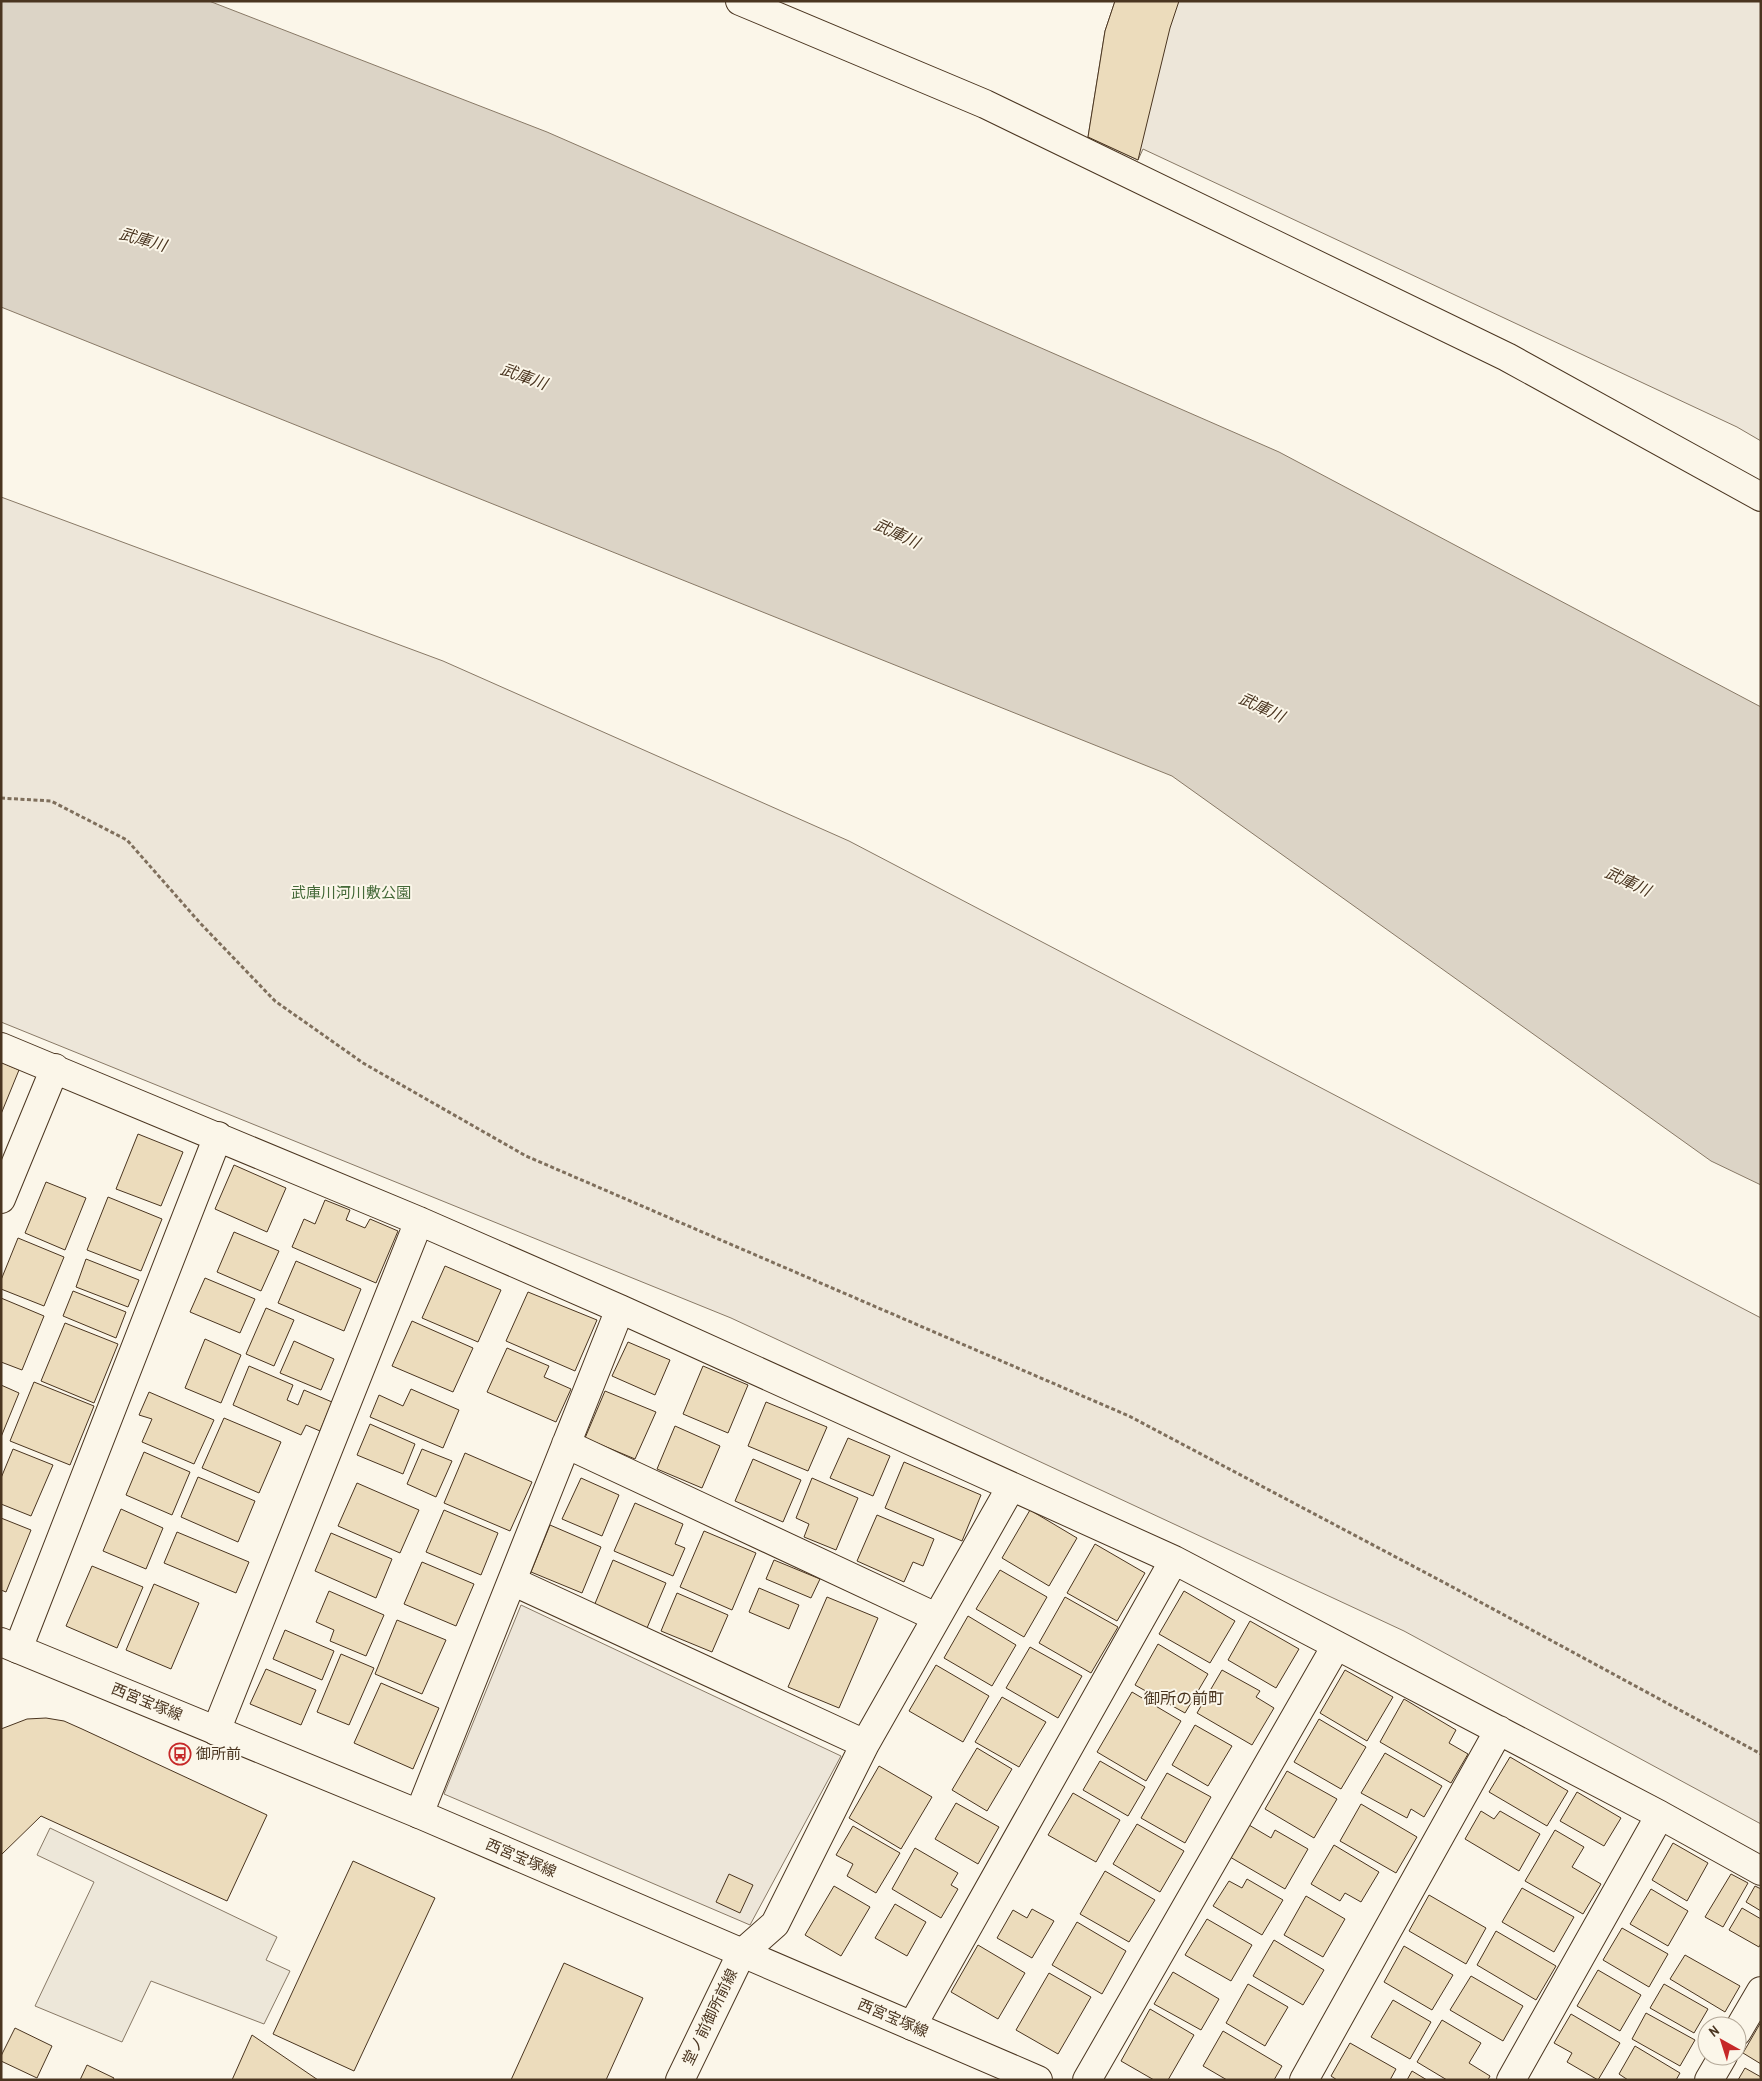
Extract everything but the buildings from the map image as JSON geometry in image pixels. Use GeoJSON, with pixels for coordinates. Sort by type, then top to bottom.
{"type":"FeatureCollection","features":[{"type":"Feature","properties":{"kind":"street"},"geometry":{"type":"LineString","coordinates":[[740,1],[985,104],[1507,356],[1761,497]]}},
{"type":"Feature","properties":{"kind":"street"},"geometry":{"type":"LineString","coordinates":[[1,1047],[218,1136],[620,1309],[1174,1560],[1660,1815],[1761,1871]]}},
{"type":"Feature","properties":{"kind":"street"},"geometry":{"type":"LineString","coordinates":[[1,1199],[55,1068]]}},
{"type":"Feature","properties":{"kind":"street"},"geometry":{"type":"LineString","coordinates":[[10,1645],[218,1136]]}},
{"type":"Feature","properties":{"kind":"street"},"geometry":{"type":"LineString","coordinates":[[216,1730],[419,1222]]}},
{"type":"Feature","properties":{"kind":"street"},"geometry":{"type":"LineString","coordinates":[[419,1814],[620,1309]]}},
{"type":"Feature","properties":{"kind":"street"},"geometry":{"type":"LineString","coordinates":[[566,1444],[936,1618]]}},
{"type":"Feature","properties":{"kind":"street"},"geometry":{"type":"LineString","coordinates":[[741,1954],[775,1924],[865,1744],[1011,1487]]}},
{"type":"Feature","properties":{"kind":"street"},"geometry":{"type":"LineString","coordinates":[[912,2026],[1174,1560]]}},
{"type":"Feature","properties":{"kind":"street"},"geometry":{"type":"LineString","coordinates":[[512,1581],[865,1744]]}},
{"type":"Feature","properties":{"kind":"street","name":"西宮宝塚線"},"geometry":{"type":"LineString","coordinates":[[10,1645],[419,1814],[1038,2080]]}},
{"type":"Feature","properties":{"kind":"street"},"geometry":{"type":"LineString","coordinates":[[1087,2080],[1336,1646]]}},
{"type":"Feature","properties":{"kind":"street"},"geometry":{"type":"LineString","coordinates":[[1304,2080],[1499,1730]]}},
{"type":"Feature","properties":{"kind":"street"},"geometry":{"type":"LineString","coordinates":[[1511,2080],[1660,1815]]}},
{"type":"Feature","properties":{"kind":"street","name":"堂ノ前御所前線"},"geometry":{"type":"LineString","coordinates":[[680,2080],[741,1954]]}},
{"type":"Feature","properties":{"kind":"street"},"geometry":{"type":"LineString","coordinates":[[1746,2016],[1761,1991]]}},
{"type":"Feature","properties":{"kind":"street"},"geometry":{"type":"LineString","coordinates":[[1710,2080],[1718,2066]]}},
{"type":"Feature","properties":{"kind":"path"},"geometry":{"type":"LineString","coordinates":[[1,798],[51,801],[127,840],[200,924],[275,1001],[363,1063],[526,1156],[1128,1416],[1445,1583],[1761,1754]]}},
{"type":"Feature","properties":{"kind":"green space"},"geometry":{"type":"Polygon","coordinates":[[[1115,1],[1761,1],[1761,441],[1737,427],[1143,149],[1138,160],[1088,137],[1105,31],[1115,1]]]}},
{"type":"Feature","properties":{"kind":"green space","name":"武庫川河川敷公園"},"geometry":{"type":"Polygon","coordinates":[[[1,497],[443,661],[849,841],[1761,1318],[1761,1824],[1404,1631],[731,1318],[1,1022],[1,497]]]}},
{"type":"Feature","properties":{"kind":"green space"},"geometry":{"type":"Polygon","coordinates":[[[521,1605],[841,1756],[750,1925],[444,1794],[521,1605]]]}},
{"type":"Feature","properties":{"kind":"shaded area"},"geometry":{"type":"Polygon","coordinates":[[[50,1828],[277,1937],[266,1960],[290,1971],[264,2024],[151,1981],[122,2042],[35,2006],[94,1882],[37,1855],[50,1828]]]}},
{"type":"Feature","properties":{"kind":"water","name":"武庫川"},"geometry":{"type":"Polygon","coordinates":[[[1,1],[209,1],[547,132],[1279,452],[1761,707],[1761,1185],[1711,1161],[1172,776],[1,307],[1,1]]]}},
{"type":"Feature","properties":{"kind":"place","name":"御所前"},"geometry":{"type":"Point","coordinates":[180,1754]}},
{"type":"Feature","properties":{"kind":"district","name":"御所の前町"},"geometry":{"type":"Point","coordinates":[1184,1698]}}]}
